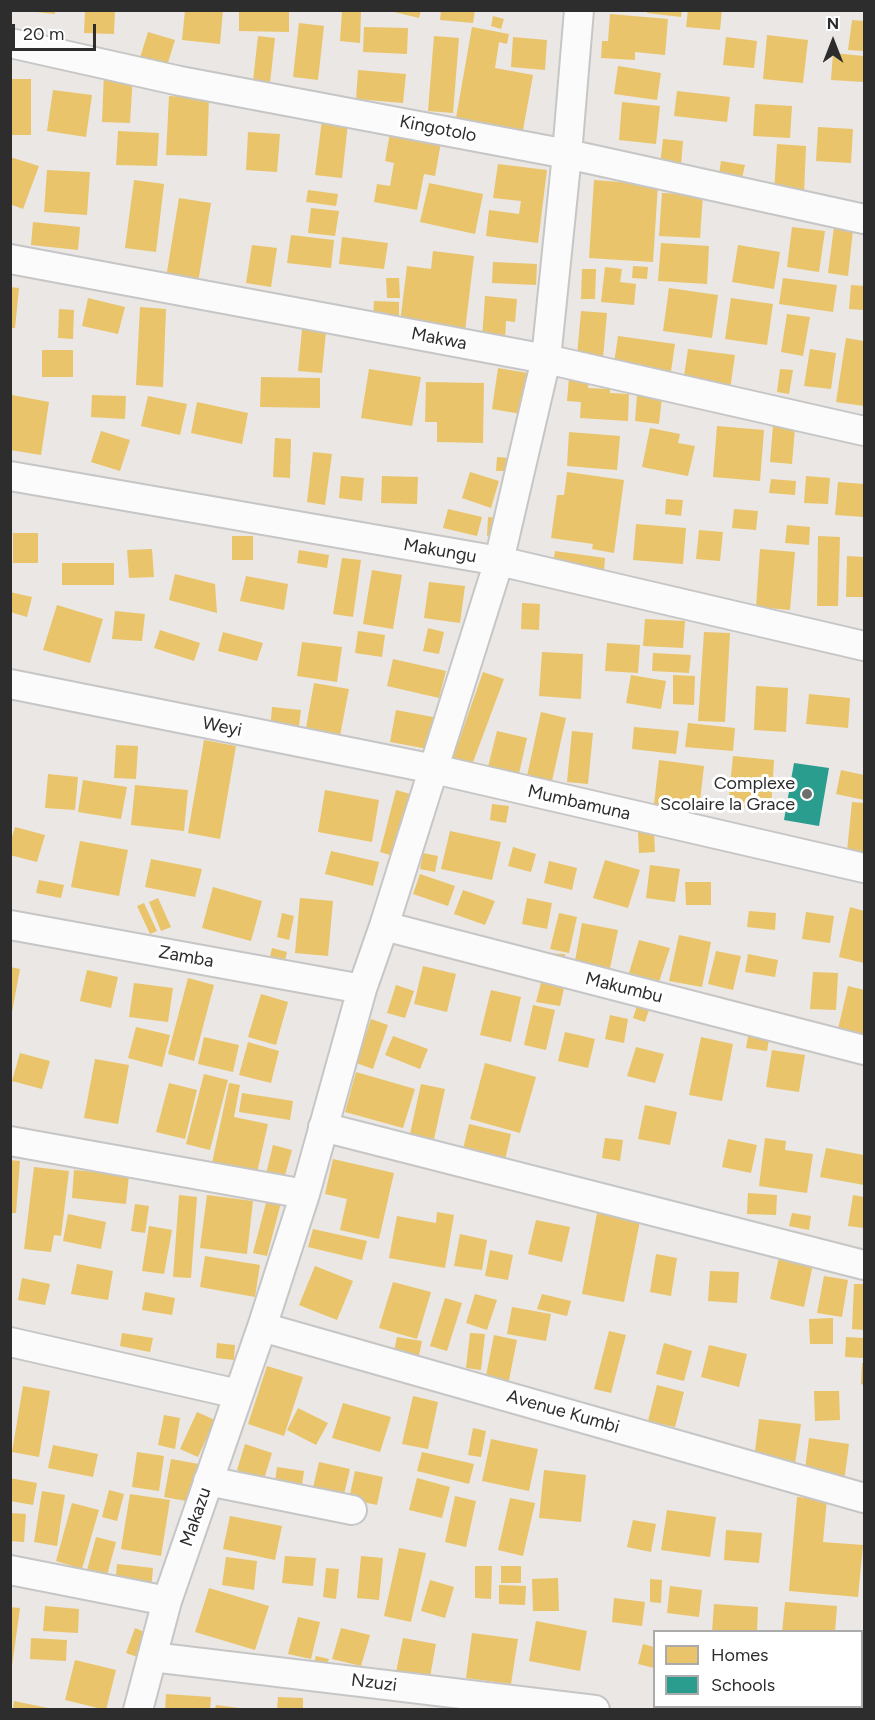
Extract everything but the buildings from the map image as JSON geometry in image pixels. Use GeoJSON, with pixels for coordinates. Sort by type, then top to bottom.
{"type":"FeatureCollection","features":[{"type":"Feature","properties":{"kind":"street","name":"Makazu"},"geometry":{"type":"LineString","coordinates":[[138,1710],[167,1601],[262,1327],[305,1194],[362,989],[499,561],[546,359],[579,10]]}},
{"type":"Feature","properties":{"kind":"street","name":"Kingotolo"},"geometry":{"type":"LineString","coordinates":[[10,43],[180,81],[567,154],[864,219]]}},
{"type":"Feature","properties":{"kind":"street","name":"Makwa"},"geometry":{"type":"LineString","coordinates":[[10,259],[546,359],[864,431]]}},
{"type":"Feature","properties":{"kind":"street","name":"Makungu"},"geometry":{"type":"LineString","coordinates":[[10,477],[499,561],[864,646]]}},
{"type":"Feature","properties":{"kind":"street","name":"Weyi"},"geometry":{"type":"LineString","coordinates":[[10,684],[434,769]]}},
{"type":"Feature","properties":{"kind":"street","name":"Mumbamuna"},"geometry":{"type":"LineString","coordinates":[[434,769],[864,868]]}},
{"type":"Feature","properties":{"kind":"street","name":"Zamba"},"geometry":{"type":"LineString","coordinates":[[10,925],[362,989]]}},
{"type":"Feature","properties":{"kind":"street","name":"Makumbu"},"geometry":{"type":"LineString","coordinates":[[384,926],[864,1050]]}},
{"type":"Feature","properties":{"kind":"street"},"geometry":{"type":"LineString","coordinates":[[323,1127],[864,1265]]}},
{"type":"Feature","properties":{"kind":"street"},"geometry":{"type":"LineString","coordinates":[[10,1141],[305,1194]]}},
{"type":"Feature","properties":{"kind":"street","name":"Avenue Kumbi"},"geometry":{"type":"LineString","coordinates":[[262,1327],[864,1498]]}},
{"type":"Feature","properties":{"kind":"street"},"geometry":{"type":"LineString","coordinates":[[10,1342],[238,1394]]}},
{"type":"Feature","properties":{"kind":"street"},"geometry":{"type":"LineString","coordinates":[[208,1481],[352,1510]]}},
{"type":"Feature","properties":{"kind":"street"},"geometry":{"type":"LineString","coordinates":[[10,1570],[167,1601]]}},
{"type":"Feature","properties":{"kind":"street","name":"Nzuzi"},"geometry":{"type":"LineString","coordinates":[[152,1657],[595,1710]]}},
{"type":"Feature","properties":{"kind":"place","name":"Complexe Scolaire la Grace"},"geometry":{"type":"Point","coordinates":[807,794]}}]}
